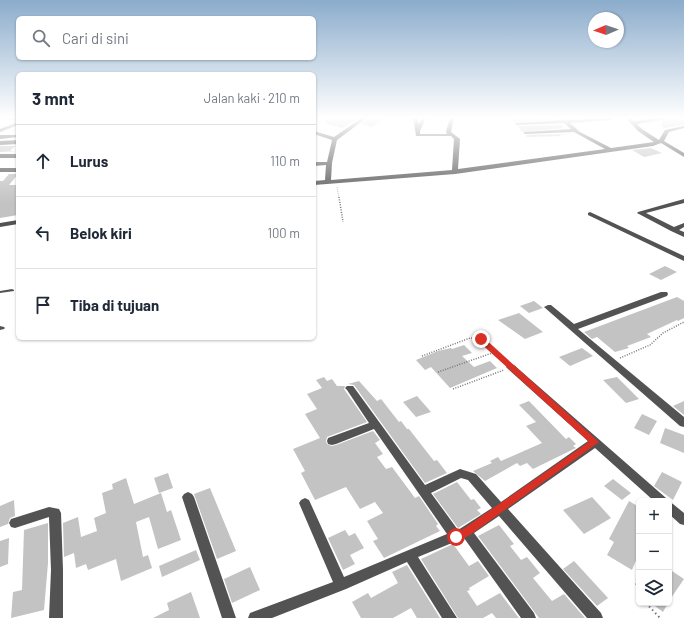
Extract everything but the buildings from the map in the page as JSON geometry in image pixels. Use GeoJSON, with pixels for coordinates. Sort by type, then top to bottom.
{"type":"FeatureCollection","features":[{"type":"Feature","properties":{"kind":"street"},"geometry":{"type":"LineString","coordinates":[[328,182],[329,163],[333,146]]}},
{"type":"Feature","properties":{"kind":"street"},"geometry":{"type":"LineString","coordinates":[[455,172],[457,146]]}},
{"type":"Feature","properties":{"kind":"street"},"geometry":{"type":"LineString","coordinates":[[603,146],[610,150]]}},
{"type":"Feature","properties":{"kind":"street"},"geometry":{"type":"LineString","coordinates":[[316,183],[455,172],[633,146]]}},
{"type":"Feature","properties":{"kind":"street"},"geometry":{"type":"LineString","coordinates":[[668,146],[684,155]]}},
{"type":"Feature","properties":{"kind":"street"},"geometry":{"type":"LineString","coordinates":[[0,156],[16,156]]}},
{"type":"Feature","properties":{"kind":"street"},"geometry":{"type":"LineString","coordinates":[[316,164],[329,163]]}},
{"type":"Feature","properties":{"kind":"street"},"geometry":{"type":"LineString","coordinates":[[0,170],[16,170]]}},
{"type":"Feature","properties":{"kind":"street"},"geometry":{"type":"LineString","coordinates":[[682,202],[640,213],[684,235]]}},
{"type":"Feature","properties":{"kind":"street"},"geometry":{"type":"LineString","coordinates":[[590,214],[683,258]]}},
{"type":"Feature","properties":{"kind":"street"},"geometry":{"type":"LineString","coordinates":[[0,225],[16,222]]}},
{"type":"Feature","properties":{"kind":"street"},"geometry":{"type":"LineString","coordinates":[[673,230],[684,225]]}},
{"type":"Feature","properties":{"kind":"street"},"geometry":{"type":"LineString","coordinates":[[572,328],[664,294]]}},
{"type":"Feature","properties":{"kind":"street"},"geometry":{"type":"LineString","coordinates":[[548,307],[684,423]]}},
{"type":"Feature","properties":{"kind":"street"},"geometry":{"type":"LineString","coordinates":[[511,367],[659,498]]}},
{"type":"Feature","properties":{"kind":"street"},"geometry":{"type":"LineString","coordinates":[[350,388],[424,491],[529,618]]}},
{"type":"Feature","properties":{"kind":"street"},"geometry":{"type":"LineString","coordinates":[[332,440],[376,424]]}},
{"type":"Feature","properties":{"kind":"street"},"geometry":{"type":"LineString","coordinates":[[255,618],[341,585],[409,554],[461,534],[501,508],[595,442]]}},
{"type":"Feature","properties":{"kind":"street"},"geometry":{"type":"LineString","coordinates":[[424,491],[460,473],[469,475],[478,482],[596,618]]}},
{"type":"Feature","properties":{"kind":"street"},"geometry":{"type":"LineString","coordinates":[[188,497],[229,618]]}},
{"type":"Feature","properties":{"kind":"street"},"geometry":{"type":"LineString","coordinates":[[305,503],[341,585]]}},
{"type":"Feature","properties":{"kind":"street"},"geometry":{"type":"LineString","coordinates":[[672,510],[684,520]]}},
{"type":"Feature","properties":{"kind":"street"},"geometry":{"type":"LineString","coordinates":[[16,523],[49,512],[55,513],[57,570],[56,618]]}},
{"type":"Feature","properties":{"kind":"street"},"geometry":{"type":"LineString","coordinates":[[409,554],[450,618]]}},
{"type":"Feature","properties":{"kind":"lane"},"geometry":{"type":"LineString","coordinates":[[0,292],[12,290]]}},
{"type":"Feature","properties":{"kind":"path"},"geometry":{"type":"LineString","coordinates":[[335,181],[343,222]]}},
{"type":"Feature","properties":{"kind":"path"},"geometry":{"type":"LineString","coordinates":[[612,362],[650,345],[663,333],[684,322]]}},
{"type":"Feature","properties":{"kind":"path"},"geometry":{"type":"LineString","coordinates":[[422,356],[473,337],[481,339],[511,367],[452,389]]}},
{"type":"Feature","properties":{"kind":"path"},"geometry":{"type":"LineString","coordinates":[[438,372],[495,352]]}},
{"type":"Feature","properties":{"kind":"path"},"geometry":{"type":"LineString","coordinates":[[649,606],[660,618]]}},
{"type":"Feature","properties":{"kind":"route"},"geometry":{"type":"LineString","coordinates":[[456,537],[466,532],[595,442],[481,339]]}}]}
